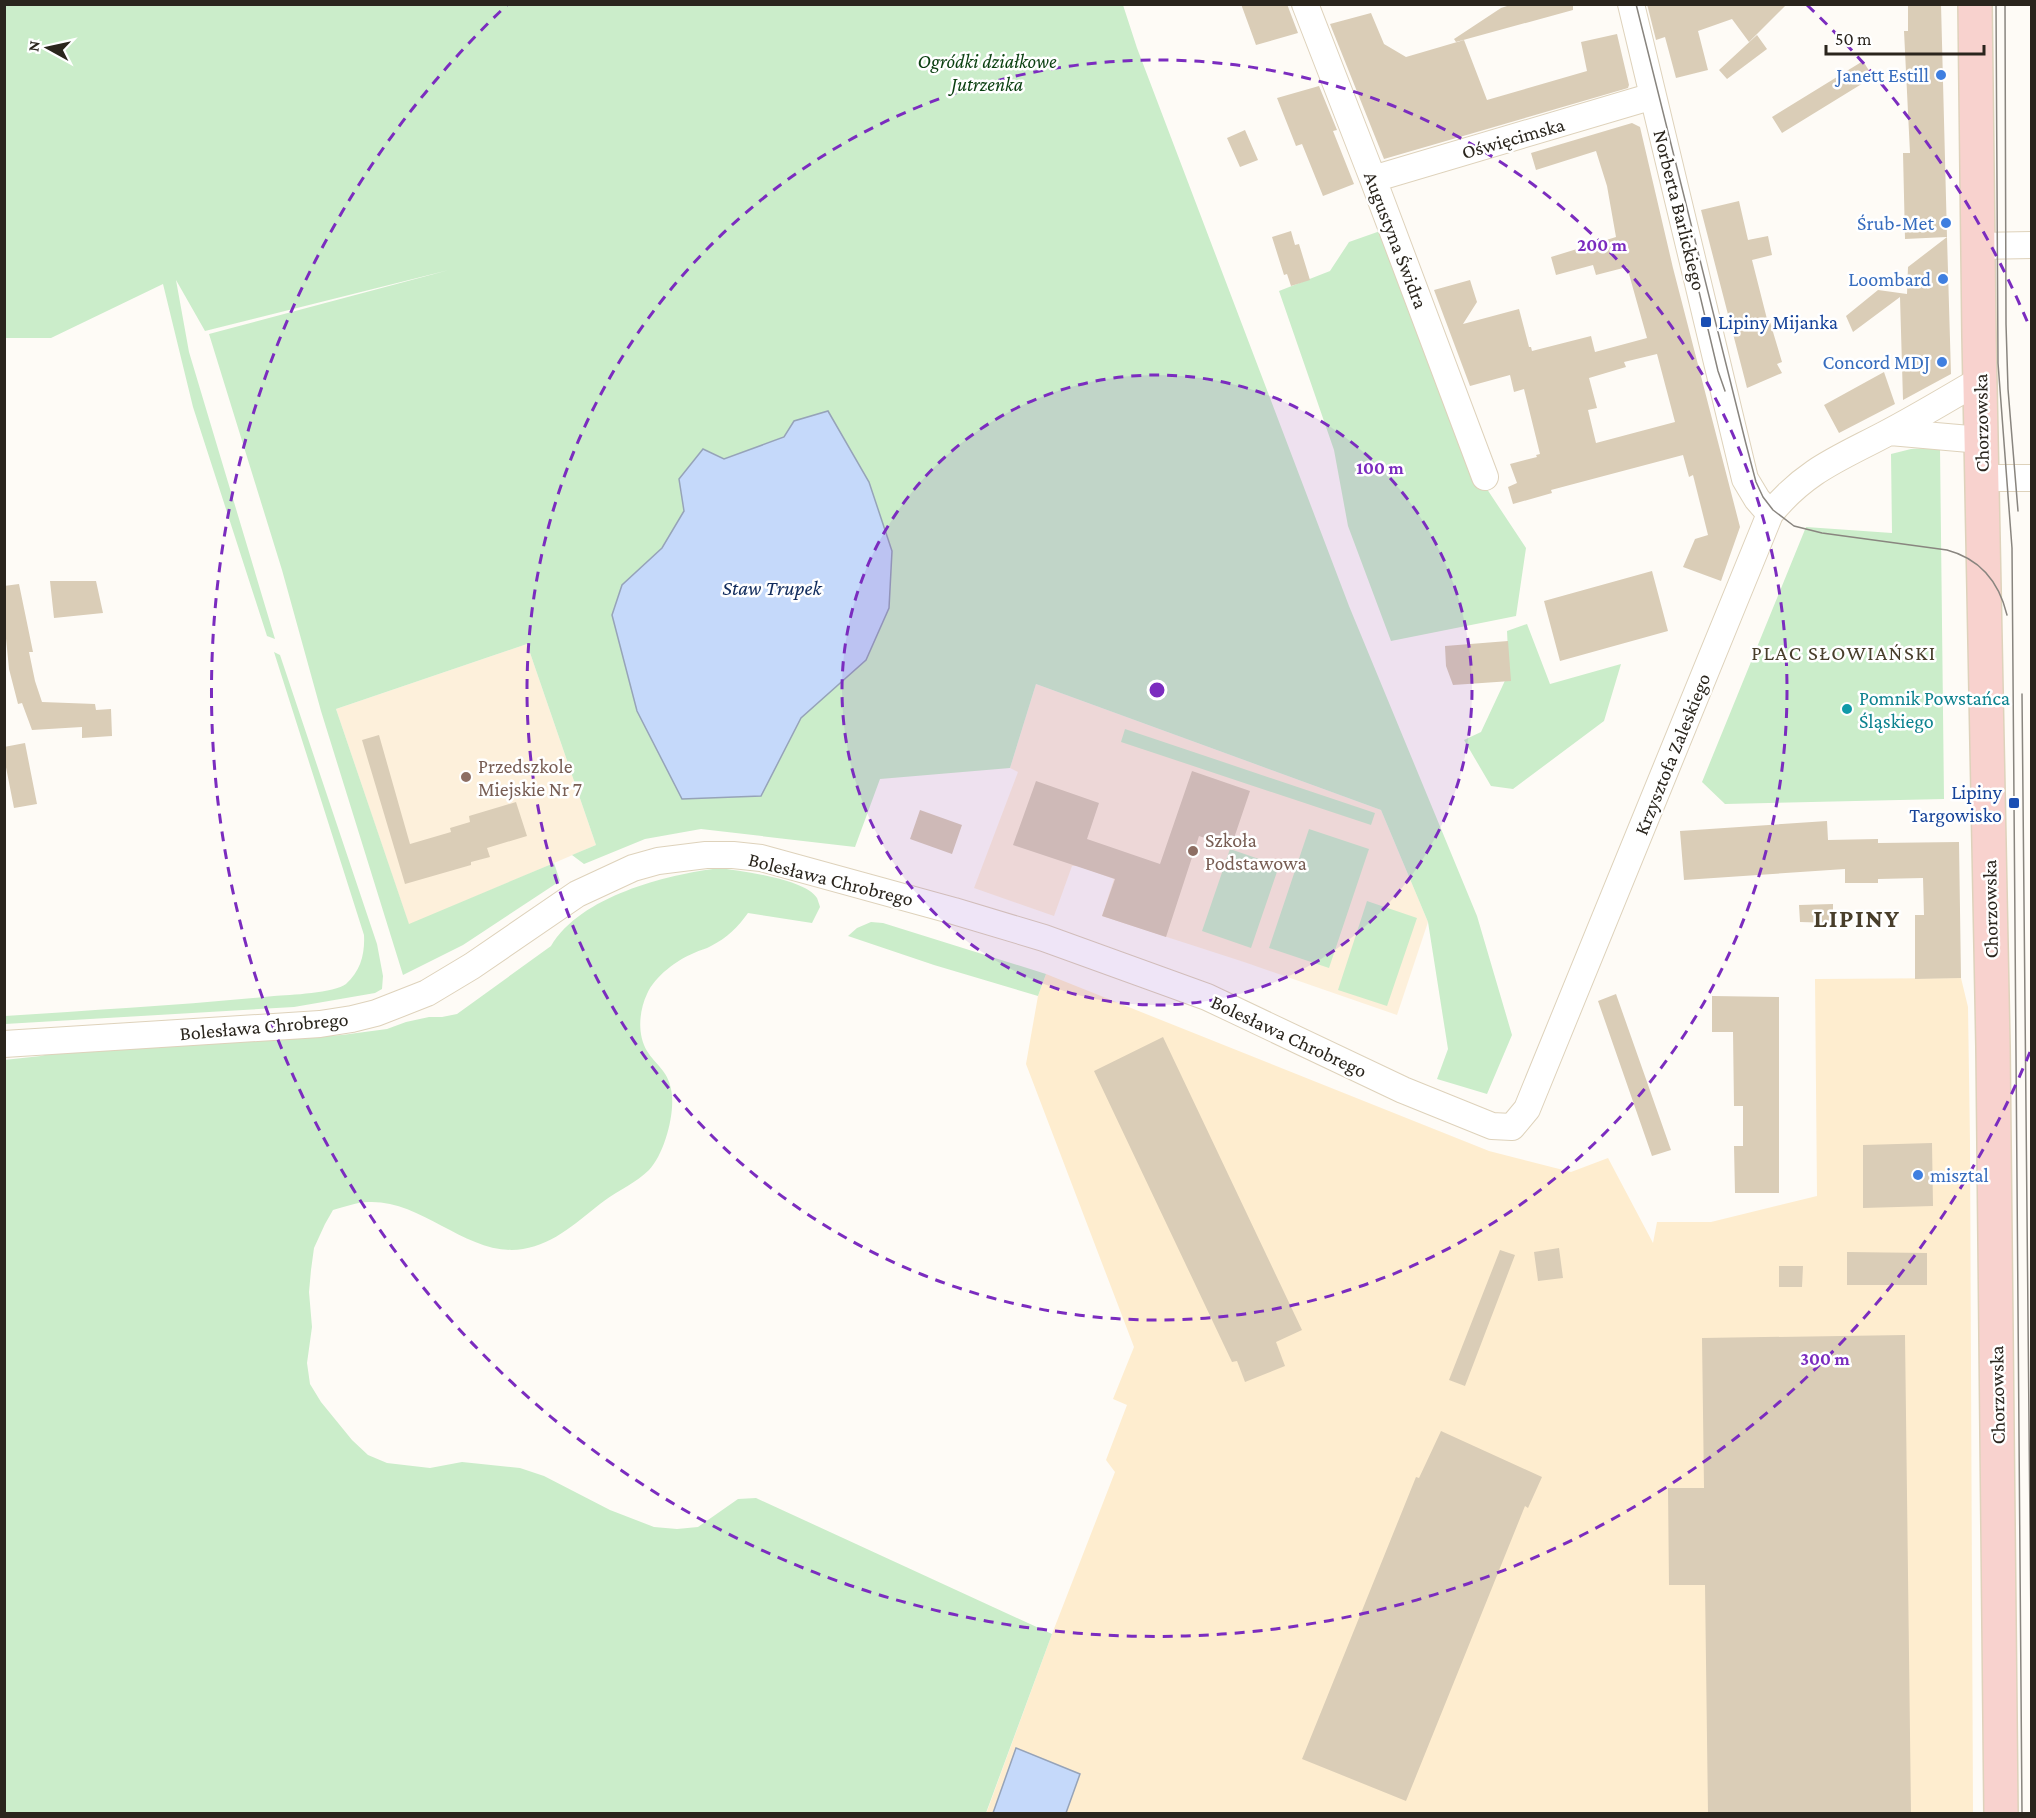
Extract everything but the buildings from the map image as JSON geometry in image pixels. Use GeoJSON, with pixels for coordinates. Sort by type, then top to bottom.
{"type":"FeatureCollection","features":[{"type":"Feature","properties":{"kind":"street","name":"Augustyna Świdra"},"geometry":{"type":"LineString","coordinates":[[1305,4],[1485,477]]}},
{"type":"Feature","properties":{"kind":"street","name":"Norberta Barlickiego"},"geometry":{"type":"LineString","coordinates":[[1631,4],[1745,479],[1757,499],[1770,514]]}},
{"type":"Feature","properties":{"kind":"street","name":"Chorzowska"},"geometry":{"type":"LineString","coordinates":[[1975,4],[1977,246],[1993,1047],[2001,1814]]}},
{"type":"Feature","properties":{"kind":"street","name":"Oświęcimska"},"geometry":{"type":"LineString","coordinates":[[1373,179],[1653,96]]}},
{"type":"Feature","properties":{"kind":"street"},"geometry":{"type":"LineString","coordinates":[[1977,246],[2031,245]]}},
{"type":"Feature","properties":{"kind":"street","name":"Krzysztofa Zaleskiego"},"geometry":{"type":"LineString","coordinates":[[1512,1127],[1527,1109],[1588,965],[1770,514],[1800,482],[1831,461],[1890,432],[1980,381]]}},
{"type":"Feature","properties":{"kind":"street"},"geometry":{"type":"LineString","coordinates":[[1890,432],[1981,440]]}},
{"type":"Feature","properties":{"kind":"street"},"geometry":{"type":"LineString","coordinates":[[1982,478],[2031,478]]}},
{"type":"Feature","properties":{"kind":"street","name":"Bolesława Chrobrego"},"geometry":{"type":"LineString","coordinates":[[4,1044],[320,1024],[376,1013],[427,993],[472,966],[576,894],[607,879],[658,861],[733,855],[761,858],[954,910],[1044,938],[1207,997],[1403,1090],[1492,1126],[1512,1127]]}},
{"type":"Feature","properties":{"kind":"shaded area","name":"Przedszkole Miejskie Nr 7"},"geometry":{"type":"Polygon","coordinates":[[[527,644],[596,845],[409,925],[336,709],[527,644]]]}},
{"type":"Feature","properties":{"kind":"shaded area","name":"Szkoła Podstawowa"},"geometry":{"type":"Polygon","coordinates":[[[1036,684],[1381,810],[1428,922],[1397,1015],[1102,916],[1114,879],[1078,866],[1072,866],[1054,916],[974,888],[1018,772],[1010,768],[1036,684]]]}},
{"type":"Feature","properties":{"kind":"shaded area"},"geometry":{"type":"Polygon","coordinates":[[[1046,974],[1489,1151],[1571,1172],[1608,1158],[1653,1243],[1657,1222],[1711,1222],[1817,1196],[1815,979],[1961,978],[1968,1007],[1970,1142],[1973,1813],[986,1814],[1115,1472],[1106,1460],[1127,1405],[1113,1399],[1134,1347],[1026,1064],[1038,996],[1046,974]]]}},
{"type":"Feature","properties":{"kind":"green space","name":"Ogródki działkowe Jutrzenka"},"geometry":{"type":"Polygon","coordinates":[[[5,5],[1123,5],[1137,48],[1349,606],[1477,916],[1512,1035],[1487,1094],[1437,1079],[1448,1049],[1428,922],[1381,810],[1036,684],[1010,768],[880,779],[855,847],[701,829],[645,839],[584,864],[572,855],[596,845],[527,644],[336,709],[409,924],[554,863],[560,881],[463,945],[403,975],[321,711],[282,570],[209,334],[449,270],[205,331],[176,280],[189,352],[275,639],[267,636],[193,407],[163,284],[51,338],[5,338],[5,5]],[[795,421],[784,437],[724,459],[679,479],[684,511],[662,548],[622,585],[761,795],[801,718],[866,660],[795,421]]]}},
{"type":"Feature","properties":{"kind":"green space"},"geometry":{"type":"Polygon","coordinates":[[[1383,230],[1481,480],[1526,548],[1516,616],[1391,641],[1348,526],[1334,450],[1279,291],[1330,271],[1349,242],[1383,230]]]}},
{"type":"Feature","properties":{"kind":"green space"},"geometry":{"type":"Polygon","coordinates":[[[1940,447],[1944,799],[1725,804],[1702,782],[1806,527],[1892,533],[1891,454],[1911,449],[1940,447]]]}},
{"type":"Feature","properties":{"kind":"green space"},"geometry":{"type":"Polygon","coordinates":[[[1527,624],[1550,684],[1621,664],[1604,721],[1513,789],[1491,786],[1464,740],[1481,732],[1509,672],[1507,631],[1527,624]]]}},
{"type":"Feature","properties":{"kind":"green space"},"geometry":{"type":"Polygon","coordinates":[[[274,652],[280,655],[377,944],[383,976],[382,989],[375,993],[294,1007],[5,1024],[5,1016],[173,1005],[332,990],[346,984],[359,968],[363,955],[364,935],[274,652]]]}},
{"type":"Feature","properties":{"kind":"green space"},"geometry":{"type":"Polygon","coordinates":[[[1125,729],[1375,813],[1371,825],[1121,742],[1125,729]]]}},
{"type":"Feature","properties":{"kind":"green space"},"geometry":{"type":"Polygon","coordinates":[[[1309,829],[1369,849],[1329,968],[1269,948],[1309,829]]]}},
{"type":"Feature","properties":{"kind":"green space"},"geometry":{"type":"Polygon","coordinates":[[[1230,849],[1279,866],[1251,948],[1202,931],[1230,849]]]}},
{"type":"Feature","properties":{"kind":"green space"},"geometry":{"type":"Polygon","coordinates":[[[720,868],[772,877],[800,886],[817,898],[820,907],[812,923],[748,913],[727,936],[674,964],[651,987],[644,1001],[640,1030],[647,1051],[667,1077],[672,1098],[668,1131],[655,1163],[639,1179],[604,1201],[556,1237],[523,1249],[503,1249],[484,1245],[465,1238],[428,1218],[389,1204],[364,1202],[333,1210],[314,1248],[311,1270],[309,1292],[312,1327],[307,1363],[310,1384],[321,1402],[352,1440],[368,1455],[387,1463],[430,1468],[462,1462],[520,1468],[544,1476],[610,1510],[654,1527],[677,1529],[698,1527],[738,1499],[756,1498],[1052,1634],[986,1813],[5,1813],[4,1060],[52,1053],[342,1035],[387,1029],[429,1017],[457,1014],[551,946],[582,914],[603,901],[650,883],[720,868]]]}},
{"type":"Feature","properties":{"kind":"green space"},"geometry":{"type":"Polygon","coordinates":[[[1367,901],[1417,918],[1387,1006],[1338,990],[1367,901]]]}},
{"type":"Feature","properties":{"kind":"green space"},"geometry":{"type":"Polygon","coordinates":[[[871,922],[883,923],[1046,974],[1038,996],[848,936],[857,928],[871,922]]]}},
{"type":"Feature","properties":{"kind":"water","name":"Staw Trupek"},"geometry":{"type":"Polygon","coordinates":[[[828,411],[869,482],[892,551],[889,608],[866,660],[801,718],[761,796],[682,799],[637,711],[612,615],[622,585],[662,548],[684,511],[679,479],[703,449],[724,459],[784,437],[794,421],[828,411]]]}},
{"type":"Feature","properties":{"kind":"water"},"geometry":{"type":"Polygon","coordinates":[[[1016,1748],[1080,1774],[1066,1813],[993,1813],[1016,1748]]]}},
{"type":"Feature","properties":{"kind":"tram line"},"geometry":{"type":"LineString","coordinates":[[1636,4],[1746,444],[1756,482],[1763,497],[1773,510],[1794,526],[1822,533],[1947,550],[1970,559],[1993,582],[2004,603],[2007,615]]}},
{"type":"Feature","properties":{"kind":"tram line"},"geometry":{"type":"LineString","coordinates":[[1996,4],[1998,363],[2012,548],[2022,1814]]}},
{"type":"Feature","properties":{"kind":"tram line"},"geometry":{"type":"LineString","coordinates":[[2005,4],[2006,324],[2008,389],[2018,511]]}},
{"type":"Feature","properties":{"kind":"tram line"},"geometry":{"type":"LineString","coordinates":[[1686,237],[1718,371],[1725,391]]}},
{"type":"Feature","properties":{"kind":"tram line"},"geometry":{"type":"LineString","coordinates":[[2022,694],[2032,1733]]}},
{"type":"Feature","properties":{"kind":"place","name":"Janett Estill"},"geometry":{"type":"Point","coordinates":[1941,75]}},
{"type":"Feature","properties":{"kind":"place","name":"Śrub-Met"},"geometry":{"type":"Point","coordinates":[1946,223]}},
{"type":"Feature","properties":{"kind":"place","name":"Loombard"},"geometry":{"type":"Point","coordinates":[1943,279]}},
{"type":"Feature","properties":{"kind":"place","name":"Lipiny Mijanka"},"geometry":{"type":"Point","coordinates":[1706,322]}},
{"type":"Feature","properties":{"kind":"place","name":"Concord MDJ"},"geometry":{"type":"Point","coordinates":[1942,362]}},
{"type":"Feature","properties":{"kind":"place","name":"Pomnik Powstańca Śląskiego"},"geometry":{"type":"Point","coordinates":[1847,709]}},
{"type":"Feature","properties":{"kind":"place","name":"Przedszkole Miejskie Nr 7"},"geometry":{"type":"Point","coordinates":[466,777]}},
{"type":"Feature","properties":{"kind":"place","name":"Lipiny Targowisko"},"geometry":{"type":"Point","coordinates":[2014,803]}},
{"type":"Feature","properties":{"kind":"place","name":"Szkoła Podstawowa"},"geometry":{"type":"Point","coordinates":[1193,851]}},
{"type":"Feature","properties":{"kind":"place","name":"misztal"},"geometry":{"type":"Point","coordinates":[1918,1175]}},
{"type":"Feature","properties":{"kind":"district","name":"PLAC SŁOWIAŃSKI"},"geometry":{"type":"Point","coordinates":[1844,653]}},
{"type":"Feature","properties":{"kind":"district","name":"LIPINY"},"geometry":{"type":"Point","coordinates":[1857,918]}}]}
